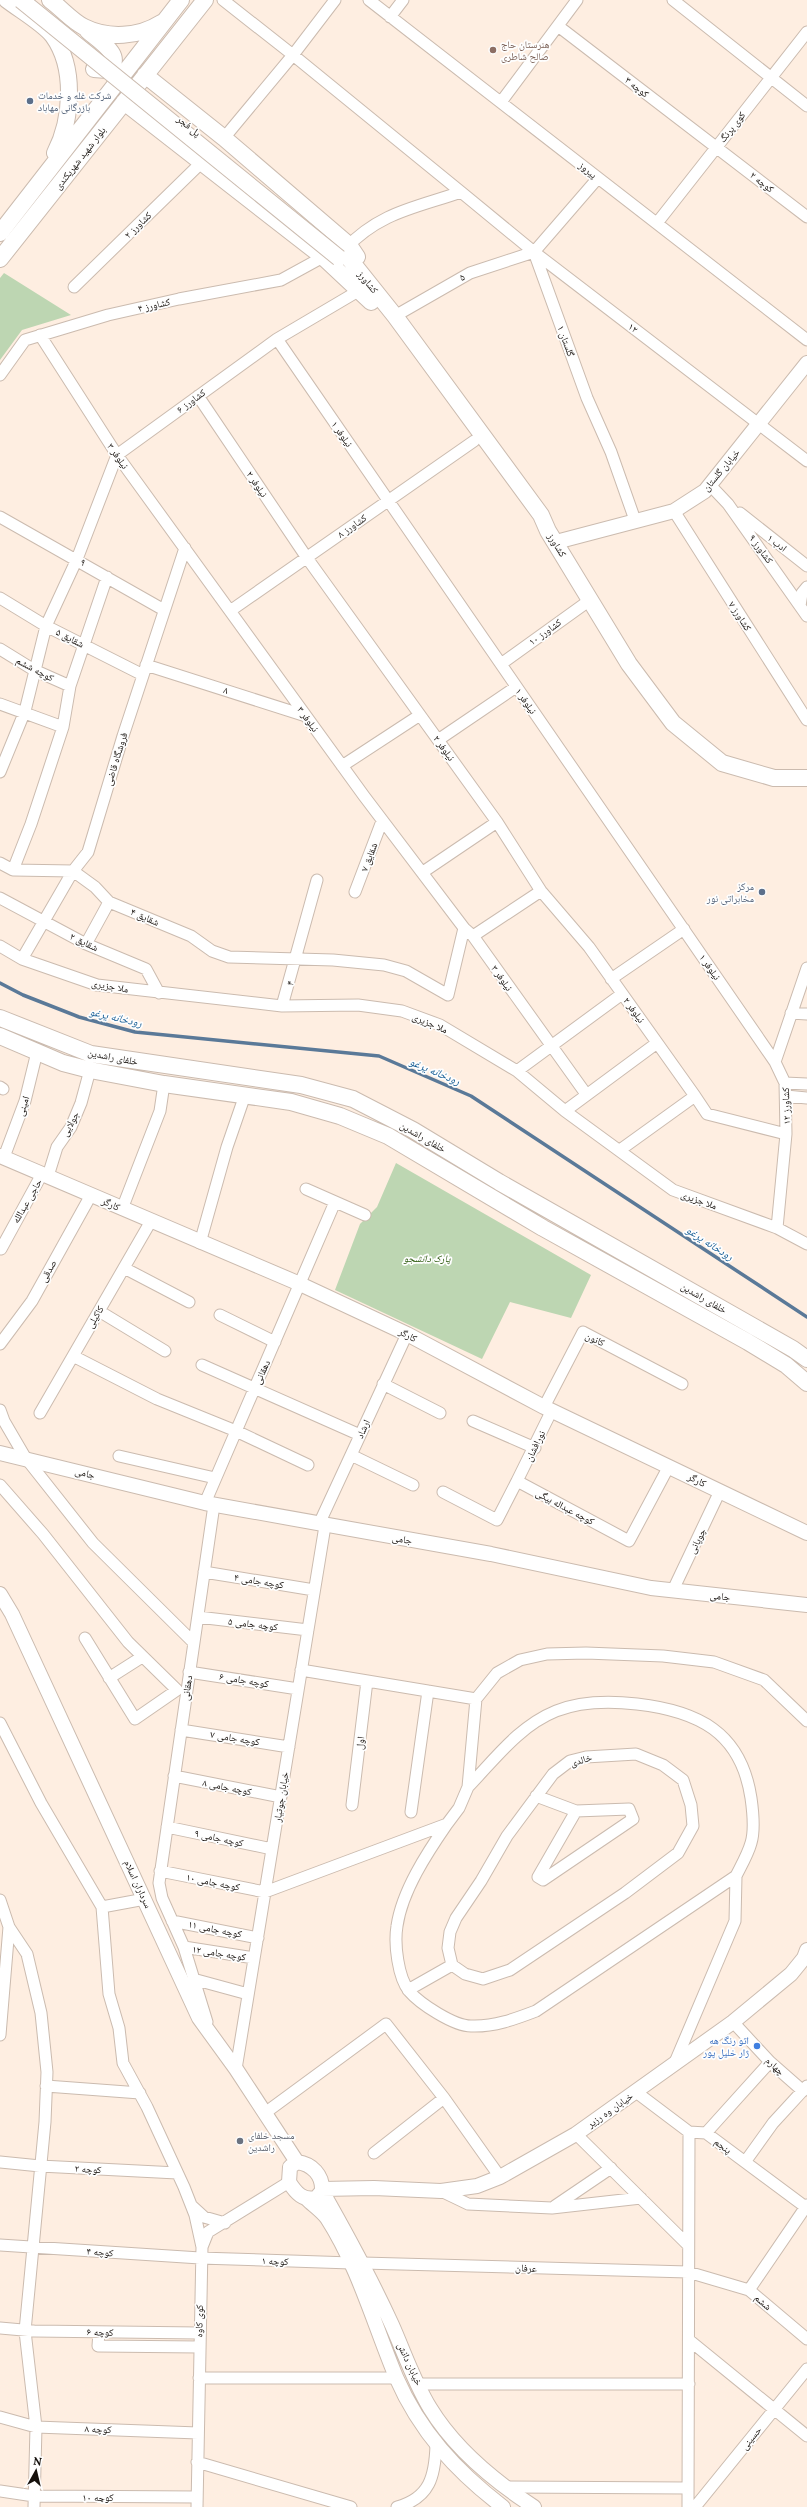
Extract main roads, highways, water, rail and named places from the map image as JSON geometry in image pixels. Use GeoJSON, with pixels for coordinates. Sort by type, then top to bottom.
{"type":"FeatureCollection","features":[{"type":"Feature","properties":{"kind":"main road"},"geometry":{"type":"LineString","coordinates":[[7,0],[92,67],[99,71],[107,70],[114,61],[113,53],[50,0]]}},
{"type":"Feature","properties":{"kind":"main road"},"geometry":{"type":"LineString","coordinates":[[21,0],[339,253]]}},
{"type":"Feature","properties":{"kind":"main road","name":"پل فجر"},"geometry":{"type":"LineString","coordinates":[[36,0],[339,253]]}},
{"type":"Feature","properties":{"kind":"main road","name":"بلوار شهید شهریکندی"},"geometry":{"type":"LineString","coordinates":[[0,233],[181,0]]}},
{"type":"Feature","properties":{"kind":"main road","name":"بلوار شهید شهریکندی"},"geometry":{"type":"LineString","coordinates":[[0,259],[205,0]]}},
{"type":"Feature","properties":{"kind":"main road"},"geometry":{"type":"LineString","coordinates":[[83,27],[102,33],[139,34],[167,18]]}},
{"type":"Feature","properties":{"kind":"main road"},"geometry":{"type":"LineString","coordinates":[[39,183],[66,126],[68,103],[67,70],[52,36]]}},
{"type":"Feature","properties":{"kind":"main road"},"geometry":{"type":"LineString","coordinates":[[146,75],[224,138],[339,253],[360,290],[376,300],[474,441],[534,522],[552,537]]}},
{"type":"Feature","properties":{"kind":"main road"},"geometry":{"type":"LineString","coordinates":[[124,102],[202,162],[339,253]]}},
{"type":"Feature","properties":{"kind":"main road","name":"کشاورز"},"geometry":{"type":"LineString","coordinates":[[339,253],[376,300],[396,316],[541,515],[552,537],[629,664],[673,723],[722,763],[774,778],[807,778]]}},
{"type":"Feature","properties":{"kind":"main road","name":"خلفای راشدین"},"geometry":{"type":"LineString","coordinates":[[0,1018],[91,1054],[301,1085],[353,1099],[413,1130],[499,1182],[793,1349],[807,1359]]}},
{"type":"Feature","properties":{"kind":"main road"},"geometry":{"type":"LineString","coordinates":[[0,1036],[38,1052],[90,1070],[164,1084],[292,1102],[340,1116],[388,1136],[543,1228],[748,1342],[786,1365],[807,1383]]}},
{"type":"Feature","properties":{"kind":"waterway","name":"رودخانه یرغو"},"geometry":{"type":"LineString","coordinates":[[0,983],[23,995],[79,1017],[135,1032],[379,1056],[471,1096],[807,1317]]}},
{"type":"Feature","properties":{"kind":"place","name":"هنرستان حاج صالح شاطری"},"geometry":{"type":"Point","coordinates":[493,50]}},
{"type":"Feature","properties":{"kind":"place","name":"شرکت غله و خدمات بازرگانی مهاباد"},"geometry":{"type":"Point","coordinates":[30,101]}},
{"type":"Feature","properties":{"kind":"place","name":"مرکز مخابراتی نور"},"geometry":{"type":"Point","coordinates":[762,892]}},
{"type":"Feature","properties":{"kind":"place","name":"اتو رنگ هه ژار خلیل پور"},"geometry":{"type":"Point","coordinates":[757,2046]}},
{"type":"Feature","properties":{"kind":"place","name":"مسجد خلفای راشدین"},"geometry":{"type":"Point","coordinates":[240,2141]}},
{"type":"Feature","properties":{"kind":"park label","name":"پارک دانشجو"},"geometry":{"type":"Point","coordinates":[427,1258]}}]}
